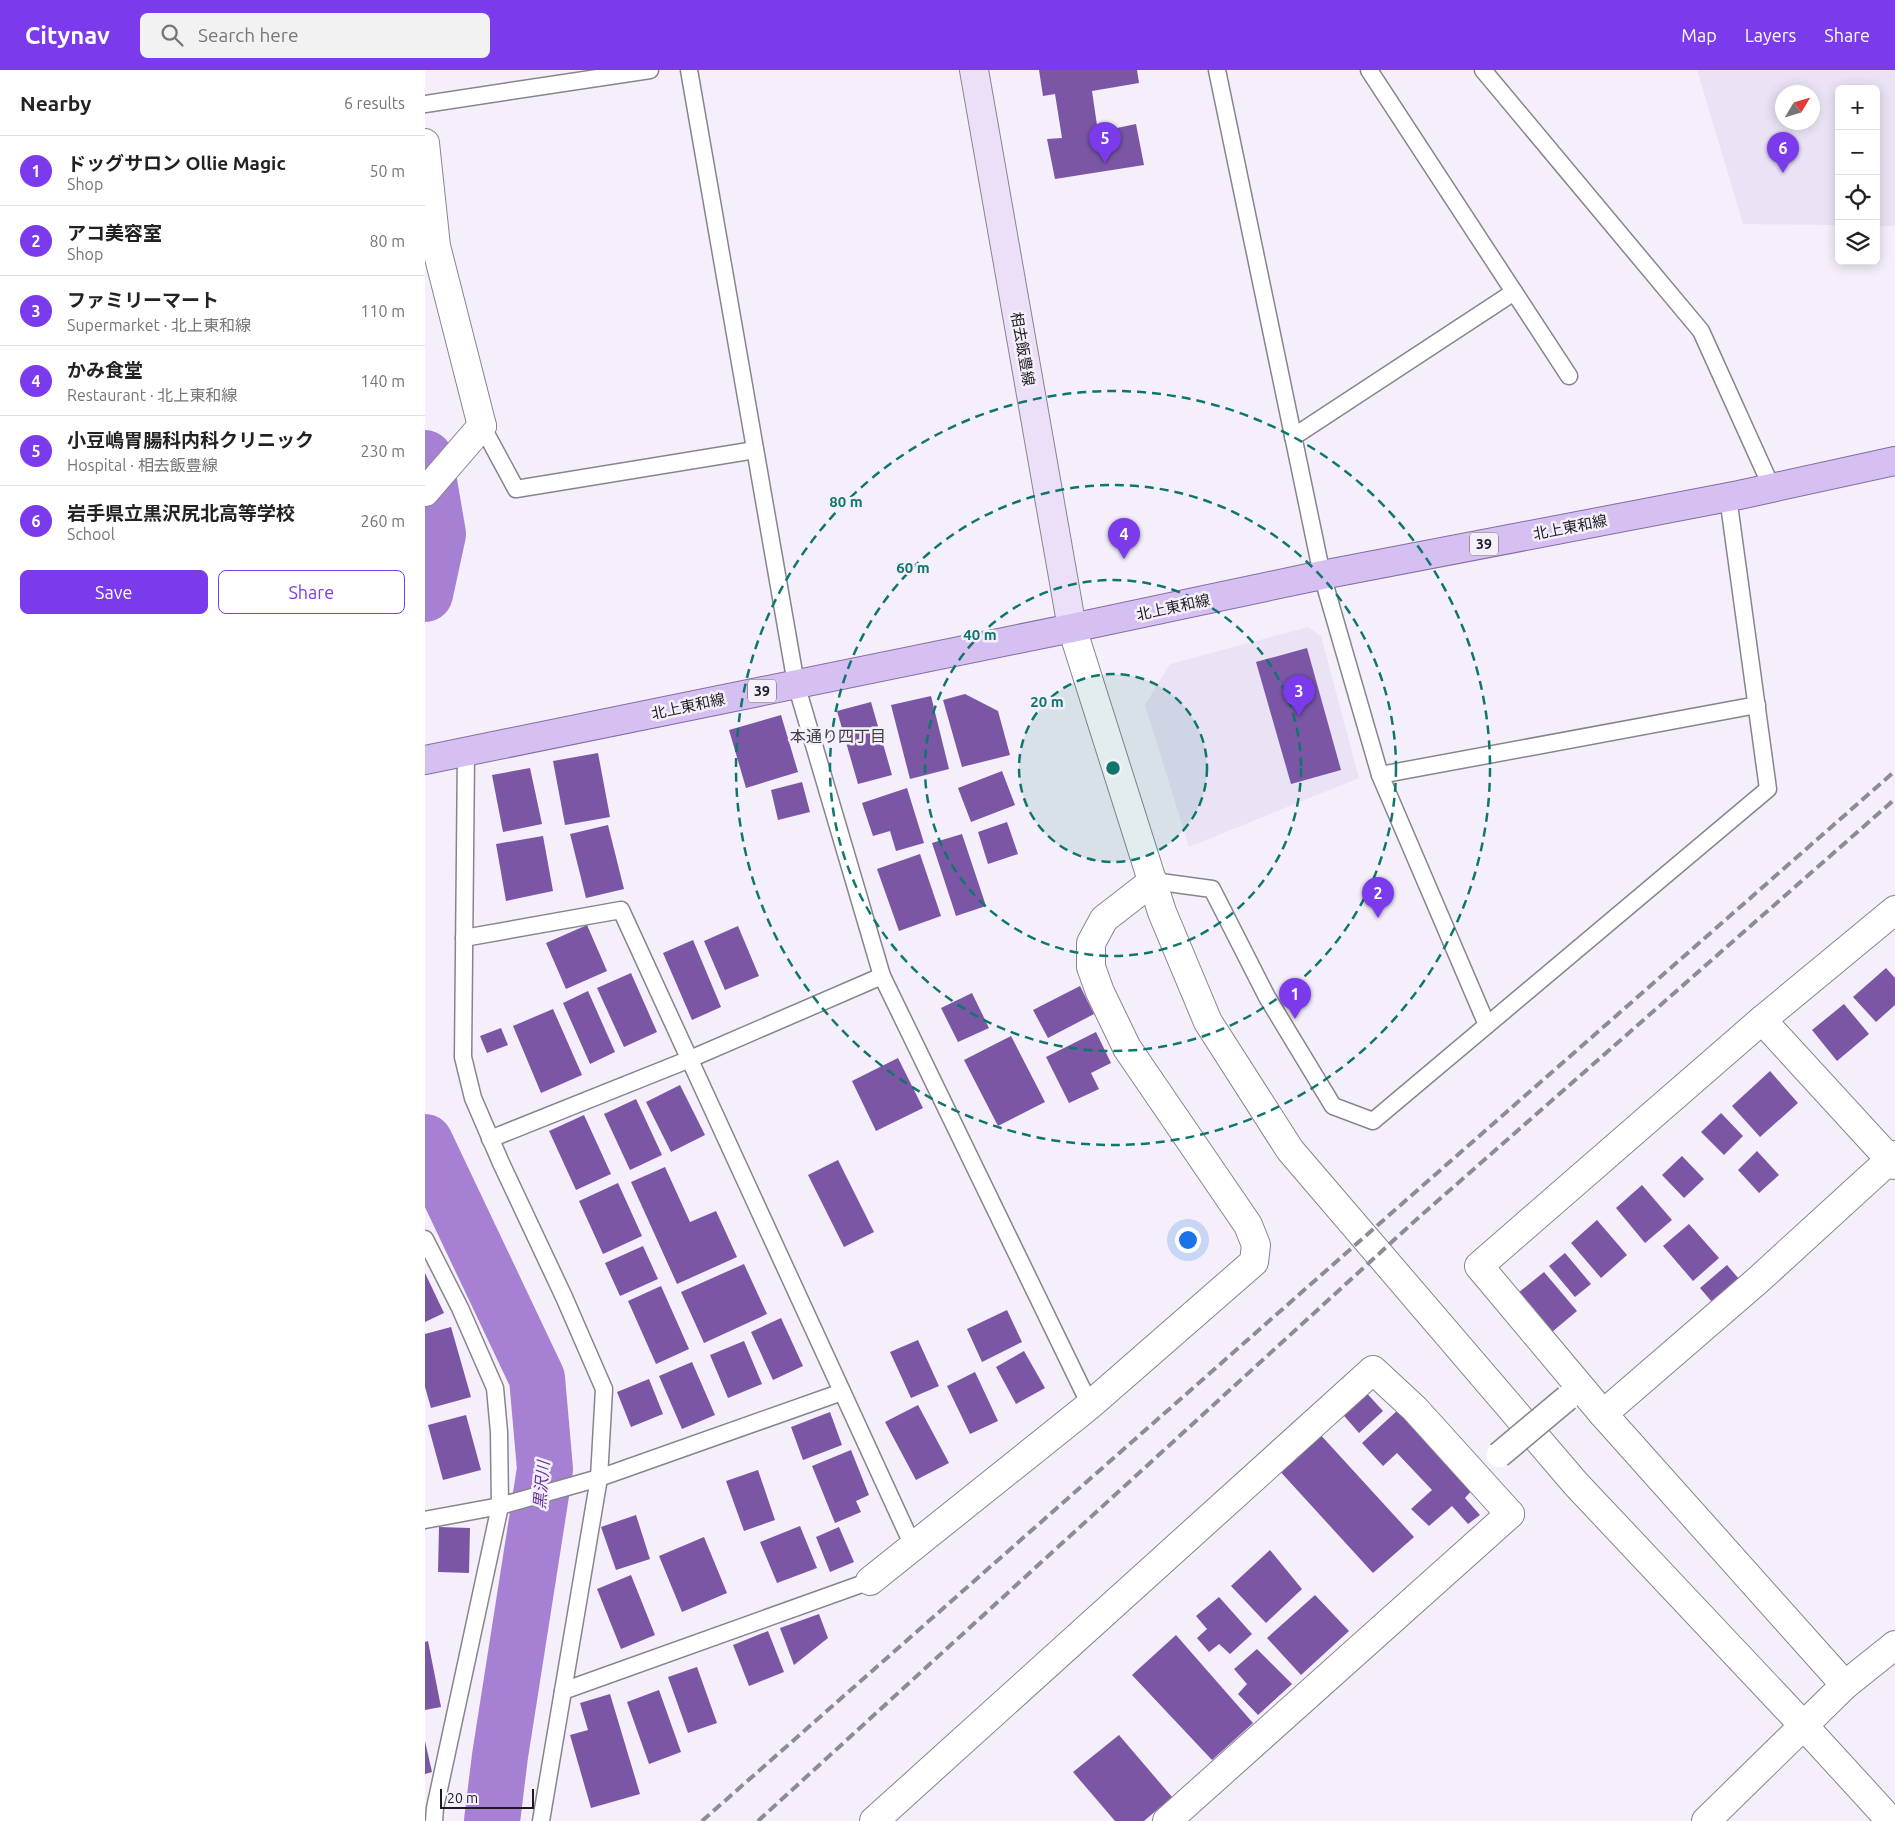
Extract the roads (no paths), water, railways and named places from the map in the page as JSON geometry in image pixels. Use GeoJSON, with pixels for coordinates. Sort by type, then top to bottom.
{"type":"FeatureCollection","features":[{"type":"Feature","properties":{"kind":"main road","name":"相去飯豊線"},"geometry":{"type":"LineString","coordinates":[[974,70],[1072,628]]}},
{"type":"Feature","properties":{"kind":"main road","name":"北上東和線"},"geometry":{"type":"LineString","coordinates":[[447,755],[1072,628],[1322,575],[1727,497],[1895,461]]}},
{"type":"Feature","properties":{"kind":"street"},"geometry":{"type":"LineString","coordinates":[[425,143],[436,246],[482,426],[425,492]]}},
{"type":"Feature","properties":{"kind":"street"},"geometry":{"type":"LineString","coordinates":[[1072,628],[1162,912],[1208,1022],[1290,1150],[1576,1484],[1891,1821]]}},
{"type":"Feature","properties":{"kind":"street"},"geometry":{"type":"LineString","coordinates":[[870,1581],[1090,1404],[1254,1262],[1256,1245],[1248,1226],[1127,1048],[1100,992],[1091,967],[1091,943],[1104,918],[1153,881]]}},
{"type":"Feature","properties":{"kind":"street"},"geometry":{"type":"LineString","coordinates":[[1845,1685],[1603,1414],[1479,1266],[1762,1020],[1895,910]]}},
{"type":"Feature","properties":{"kind":"street"},"geometry":{"type":"LineString","coordinates":[[1603,1414],[1893,1160],[1762,1020]]}},
{"type":"Feature","properties":{"kind":"street"},"geometry":{"type":"LineString","coordinates":[[875,1821],[1373,1370],[1415,1409],[1510,1514],[1167,1821]]}},
{"type":"Feature","properties":{"kind":"street"},"geometry":{"type":"LineString","coordinates":[[1499,1455],[1567,1398]]}},
{"type":"Feature","properties":{"kind":"street"},"geometry":{"type":"LineString","coordinates":[[1706,1821],[1845,1685],[1895,1644]]}},
{"type":"Feature","properties":{"kind":"lane"},"geometry":{"type":"LineString","coordinates":[[425,104],[651,70]]}},
{"type":"Feature","properties":{"kind":"lane"},"geometry":{"type":"LineString","coordinates":[[689,70],[796,684],[883,976],[1090,1404]]}},
{"type":"Feature","properties":{"kind":"lane"},"geometry":{"type":"LineString","coordinates":[[1217,70],[1322,575],[1380,775],[1487,1025]]}},
{"type":"Feature","properties":{"kind":"lane"},"geometry":{"type":"LineString","coordinates":[[1369,70],[1569,376]]}},
{"type":"Feature","properties":{"kind":"lane"},"geometry":{"type":"LineString","coordinates":[[1483,70],[1701,331],[1772,488]]}},
{"type":"Feature","properties":{"kind":"lane"},"geometry":{"type":"LineString","coordinates":[[1293,436],[1515,292]]}},
{"type":"Feature","properties":{"kind":"lane"},"geometry":{"type":"LineString","coordinates":[[482,426],[516,489],[755,450]]}},
{"type":"Feature","properties":{"kind":"lane"},"geometry":{"type":"LineString","coordinates":[[1153,881],[1213,889],[1267,997],[1333,1106],[1373,1120],[1768,789],[1727,497]]}},
{"type":"Feature","properties":{"kind":"lane"},"geometry":{"type":"LineString","coordinates":[[1380,775],[1757,705]]}},
{"type":"Feature","properties":{"kind":"lane"},"geometry":{"type":"LineString","coordinates":[[447,755],[464,938],[463,1056],[473,1098],[490,1139],[564,1296],[604,1390],[599,1478],[541,1821]]}},
{"type":"Feature","properties":{"kind":"lane"},"geometry":{"type":"LineString","coordinates":[[464,938],[621,910],[913,1546]]}},
{"type":"Feature","properties":{"kind":"lane"},"geometry":{"type":"LineString","coordinates":[[490,1139],[690,1059],[883,976]]}},
{"type":"Feature","properties":{"kind":"lane"},"geometry":{"type":"LineString","coordinates":[[425,1239],[460,1308],[495,1388],[499,1432],[500,1506],[432,1791],[435,1821]]}},
{"type":"Feature","properties":{"kind":"lane"},"geometry":{"type":"LineString","coordinates":[[425,1520],[500,1506],[599,1478],[842,1392]]}},
{"type":"Feature","properties":{"kind":"lane"},"geometry":{"type":"LineString","coordinates":[[563,1692],[870,1581]]}},
{"type":"Feature","properties":{"kind":"waterway","name":"黒沢川"},"geometry":{"type":"LineString","coordinates":[[425,458],[438,534],[425,594]]}},
{"type":"Feature","properties":{"kind":"waterway","name":"黒沢川"},"geometry":{"type":"LineString","coordinates":[[425,1142],[537,1378],[545,1469],[500,1756],[492,1821]]}},
{"type":"Feature","properties":{"kind":"railway"},"geometry":{"type":"LineString","coordinates":[[702,1821],[1895,771]]}},
{"type":"Feature","properties":{"kind":"railway"},"geometry":{"type":"LineString","coordinates":[[758,1821],[1417,1219],[1895,799]]}},
{"type":"Feature","properties":{"kind":"place","name":"小豆嶋胃腸科内科クリニック"},"geometry":{"type":"Point","coordinates":[1105,163]}},
{"type":"Feature","properties":{"kind":"place","name":"岩手県立黒沢尻北高等学校"},"geometry":{"type":"Point","coordinates":[1783,173]}},
{"type":"Feature","properties":{"kind":"place","name":"かみ食堂"},"geometry":{"type":"Point","coordinates":[1124,559]}},
{"type":"Feature","properties":{"kind":"place","name":"ファミリーマート"},"geometry":{"type":"Point","coordinates":[1299,716]}},
{"type":"Feature","properties":{"kind":"place","name":"アコ美容室"},"geometry":{"type":"Point","coordinates":[1378,918]}},
{"type":"Feature","properties":{"kind":"place","name":"ドッグサロン Ollie Magic"},"geometry":{"type":"Point","coordinates":[1295,1019]}},
{"type":"Feature","properties":{"kind":"district","name":"本通り四丁目"},"geometry":{"type":"Point","coordinates":[838,736]}}]}
